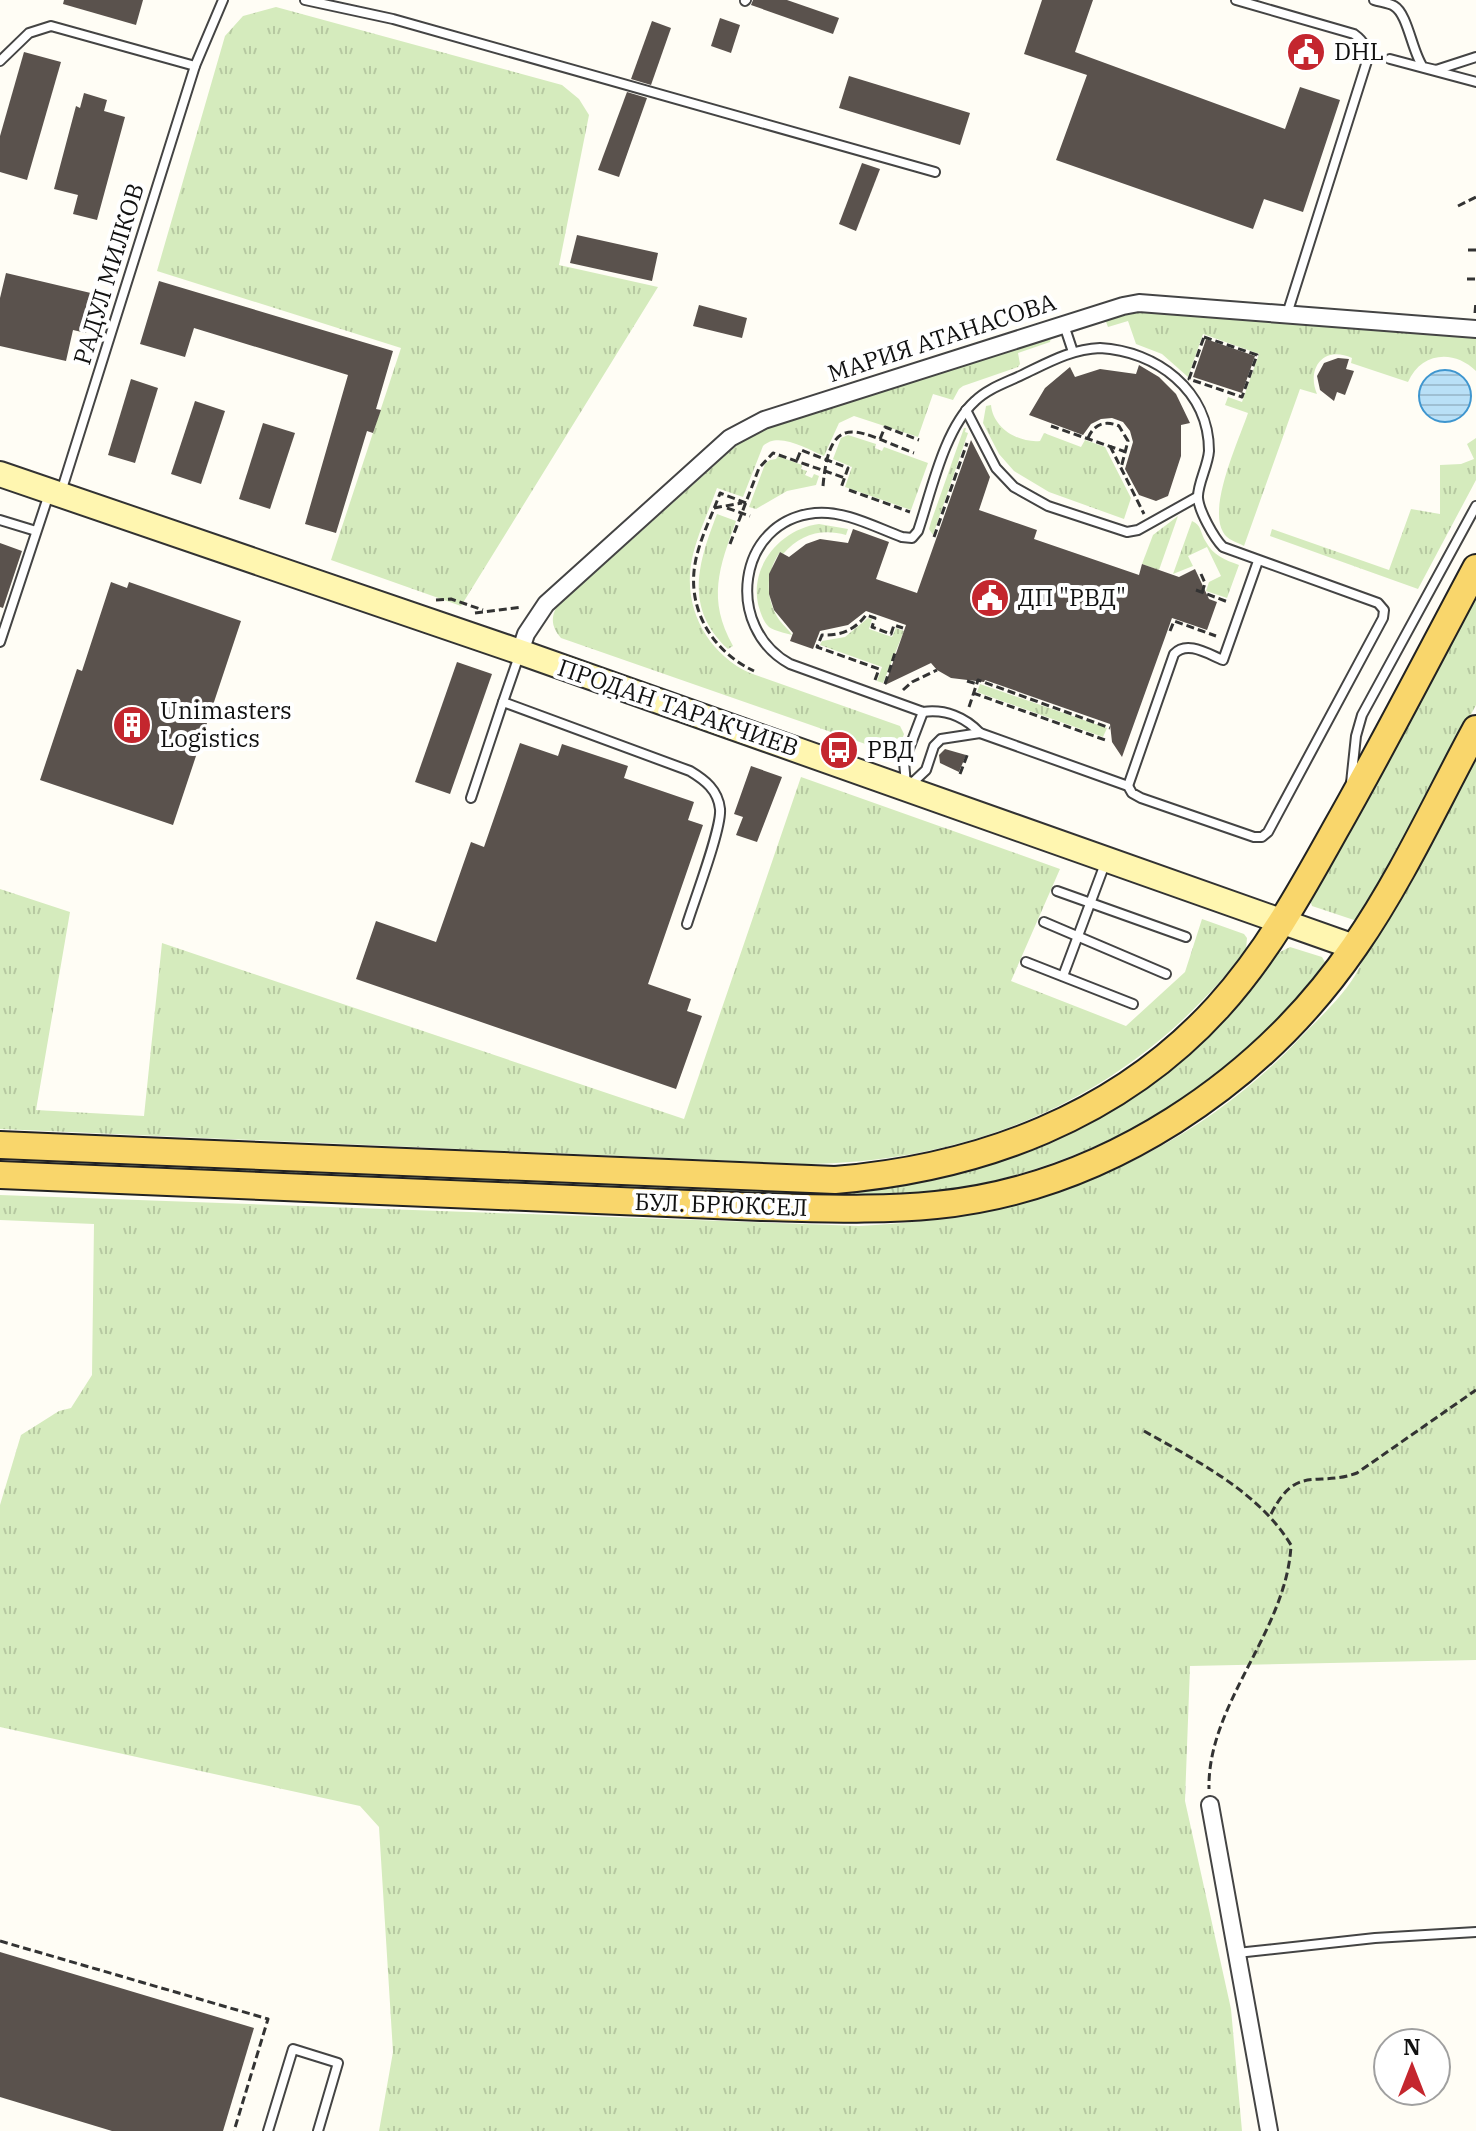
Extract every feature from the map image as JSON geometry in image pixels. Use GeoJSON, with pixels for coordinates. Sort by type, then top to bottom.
{"type":"FeatureCollection","features":[{"type":"Feature","properties":{"kind":"main road","name":"БУЛ. БРЮКСЕЛ"},"geometry":{"type":"LineString","coordinates":[[0,1145],[835,1180],[917,1171],[971,1158],[1026,1138],[1075,1115],[1146,1071],[1217,1008],[1256,962],[1284,921],[1348,808],[1476,568]]}},
{"type":"Feature","properties":{"kind":"main road","name":"БУЛ. БРЮКСЕЛ"},"geometry":{"type":"LineString","coordinates":[[0,1175],[761,1207],[877,1209],[974,1199],[1054,1177],[1100,1159],[1199,1105],[1237,1075],[1301,1015],[1354,947],[1390,890],[1476,729]]}},
{"type":"Feature","properties":{"kind":"street","name":"МАРИЯ АТАНАСОВА"},"geometry":{"type":"LineString","coordinates":[[520,652],[526,634],[546,604],[730,438],[779,415],[1139,303],[1476,329]]}},
{"type":"Feature","properties":{"kind":"street","name":"ПРОДАН ТАРАКЧИЕВ"},"geometry":{"type":"LineString","coordinates":[[0,474],[520,652],[1354,947]]}},
{"type":"Feature","properties":{"kind":"street"},"geometry":{"type":"LineString","coordinates":[[1210,1805],[1269,2131]]}},
{"type":"Feature","properties":{"kind":"lane","name":"РАДУЛ МИЛКОВ"},"geometry":{"type":"LineString","coordinates":[[0,642],[36,531],[55,491],[195,66],[223,0]]}},
{"type":"Feature","properties":{"kind":"lane"},"geometry":{"type":"LineString","coordinates":[[305,0],[393,19],[935,172]]}},
{"type":"Feature","properties":{"kind":"lane"},"geometry":{"type":"LineString","coordinates":[[1236,0],[1354,34],[1363,41],[1367,50],[1367,61],[1287,314]]}},
{"type":"Feature","properties":{"kind":"lane"},"geometry":{"type":"LineString","coordinates":[[1374,0],[1394,6],[1401,13],[1417,59],[1427,69],[1436,70],[1476,57]]}},
{"type":"Feature","properties":{"kind":"lane"},"geometry":{"type":"LineString","coordinates":[[0,61],[29,33],[51,26],[195,66]]}},
{"type":"Feature","properties":{"kind":"lane"},"geometry":{"type":"LineString","coordinates":[[1390,59],[1476,82]]}},
{"type":"Feature","properties":{"kind":"lane"},"geometry":{"type":"LineString","coordinates":[[1064,325],[1073,352]]}},
{"type":"Feature","properties":{"kind":"lane"},"geometry":{"type":"LineString","coordinates":[[1100,348],[1136,354],[1160,365],[1183,384],[1201,413],[1207,434],[1207,465],[1197,497],[1217,541],[1231,551],[1378,603],[1384,610],[1385,614],[1268,832],[1262,837],[1254,837],[1141,798],[1128,786],[980,733],[954,715],[923,712],[780,658],[766,644],[752,620],[747,601],[747,581],[753,560],[766,540],[781,525],[801,516],[834,513],[902,537],[915,535],[951,436],[966,410],[993,388],[1073,352],[1100,348]]}},
{"type":"Feature","properties":{"kind":"lane"},"geometry":{"type":"LineString","coordinates":[[966,410],[1004,480],[1048,506],[1127,532],[1138,530],[1197,497]]}},
{"type":"Feature","properties":{"kind":"lane"},"geometry":{"type":"LineString","coordinates":[[1348,808],[1356,736],[1362,715],[1476,506]]}},
{"type":"Feature","properties":{"kind":"lane"},"geometry":{"type":"LineString","coordinates":[[0,520],[36,531]]}},
{"type":"Feature","properties":{"kind":"lane"},"geometry":{"type":"LineString","coordinates":[[1128,786],[1174,654],[1180,648],[1187,647],[1223,660],[1258,561]]}},
{"type":"Feature","properties":{"kind":"lane"},"geometry":{"type":"LineString","coordinates":[[471,798],[520,652]]}},
{"type":"Feature","properties":{"kind":"lane"},"geometry":{"type":"LineString","coordinates":[[503,702],[705,779],[714,790],[721,810],[687,924]]}},
{"type":"Feature","properties":{"kind":"lane"},"geometry":{"type":"LineString","coordinates":[[907,788],[904,762],[923,712]]}},
{"type":"Feature","properties":{"kind":"lane"},"geometry":{"type":"LineString","coordinates":[[907,788],[926,770],[937,742],[945,737],[980,733]]}},
{"type":"Feature","properties":{"kind":"lane"},"geometry":{"type":"LineString","coordinates":[[1063,976],[1107,859]]}},
{"type":"Feature","properties":{"kind":"lane"},"geometry":{"type":"LineString","coordinates":[[1057,891],[1186,937]]}},
{"type":"Feature","properties":{"kind":"lane"},"geometry":{"type":"LineString","coordinates":[[1044,922],[1166,974]]}},
{"type":"Feature","properties":{"kind":"lane"},"geometry":{"type":"LineString","coordinates":[[1026,962],[1133,1004]]}},
{"type":"Feature","properties":{"kind":"lane"},"geometry":{"type":"LineString","coordinates":[[1236,1953],[1349,1940],[1476,1932]]}},
{"type":"Feature","properties":{"kind":"lane"},"geometry":{"type":"LineString","coordinates":[[268,2131],[293,2049],[338,2063],[318,2131]]}},
{"type":"Feature","properties":{"kind":"path"},"geometry":{"type":"LineString","coordinates":[[1458,206],[1476,197]]}},
{"type":"Feature","properties":{"kind":"path"},"geometry":{"type":"LineString","coordinates":[[1468,250],[1476,250]]}},
{"type":"Feature","properties":{"kind":"path"},"geometry":{"type":"LineString","coordinates":[[1467,279],[1476,279]]}},
{"type":"Feature","properties":{"kind":"path"},"geometry":{"type":"LineString","coordinates":[[1204,337],[1257,355],[1242,397],[1189,379],[1204,337]]}},
{"type":"Feature","properties":{"kind":"path"},"geometry":{"type":"LineString","coordinates":[[1088,438],[1098,425],[1116,424],[1127,436],[1121,468]]}},
{"type":"Feature","properties":{"kind":"path"},"geometry":{"type":"LineString","coordinates":[[1051,426],[1126,452]]}},
{"type":"Feature","properties":{"kind":"path"},"geometry":{"type":"LineString","coordinates":[[880,440],[885,427],[919,440]]}},
{"type":"Feature","properties":{"kind":"path"},"geometry":{"type":"LineString","coordinates":[[823,486],[824,470],[836,438],[845,431],[856,431],[914,453]]}},
{"type":"Feature","properties":{"kind":"path"},"geometry":{"type":"LineString","coordinates":[[934,537],[969,437]]}},
{"type":"Feature","properties":{"kind":"path"},"geometry":{"type":"LineString","coordinates":[[1110,446],[1145,515]]}},
{"type":"Feature","properties":{"kind":"path"},"geometry":{"type":"LineString","coordinates":[[797,460],[801,450],[848,468],[841,488]]}},
{"type":"Feature","properties":{"kind":"path"},"geometry":{"type":"LineString","coordinates":[[730,544],[759,468],[769,455],[777,453],[845,478]]}},
{"type":"Feature","properties":{"kind":"path"},"geometry":{"type":"LineString","coordinates":[[849,490],[913,513]]}},
{"type":"Feature","properties":{"kind":"path"},"geometry":{"type":"LineString","coordinates":[[746,503],[720,493],[695,561],[695,598],[703,622],[718,645],[739,664],[754,671]]}},
{"type":"Feature","properties":{"kind":"path"},"geometry":{"type":"LineString","coordinates":[[714,508],[746,503]]}},
{"type":"Feature","properties":{"kind":"path"},"geometry":{"type":"LineString","coordinates":[[723,507],[750,516]]}},
{"type":"Feature","properties":{"kind":"path"},"geometry":{"type":"LineString","coordinates":[[1201,574],[1205,583],[1202,593]]}},
{"type":"Feature","properties":{"kind":"path"},"geometry":{"type":"LineString","coordinates":[[1196,590],[1228,602]]}},
{"type":"Feature","properties":{"kind":"path"},"geometry":{"type":"LineString","coordinates":[[435,600],[451,599],[486,611]]}},
{"type":"Feature","properties":{"kind":"path"},"geometry":{"type":"LineString","coordinates":[[475,613],[505,611],[534,604]]}},
{"type":"Feature","properties":{"kind":"path"},"geometry":{"type":"LineString","coordinates":[[895,653],[884,686],[875,681],[879,669],[817,647],[822,635],[845,633],[866,615],[875,618],[872,627],[891,634],[894,625],[903,628]]}},
{"type":"Feature","properties":{"kind":"path"},"geometry":{"type":"LineString","coordinates":[[1170,631],[1174,621],[1216,636]]}},
{"type":"Feature","properties":{"kind":"path"},"geometry":{"type":"LineString","coordinates":[[897,691],[906,690],[912,682],[937,670]]}},
{"type":"Feature","properties":{"kind":"path"},"geometry":{"type":"LineString","coordinates":[[1108,741],[973,693],[978,680],[1110,728]]}},
{"type":"Feature","properties":{"kind":"path"},"geometry":{"type":"LineString","coordinates":[[967,681],[977,684]]}},
{"type":"Feature","properties":{"kind":"path"},"geometry":{"type":"LineString","coordinates":[[960,774],[968,753]]}},
{"type":"Feature","properties":{"kind":"path"},"geometry":{"type":"LineString","coordinates":[[1270,1516],[1278,1500],[1295,1483],[1357,1473],[1476,1390]]}},
{"type":"Feature","properties":{"kind":"path"},"geometry":{"type":"LineString","coordinates":[[1144,1431],[1225,1480],[1270,1516],[1291,1545],[1290,1559],[1261,1645],[1225,1719],[1213,1755],[1210,1805]]}},
{"type":"Feature","properties":{"kind":"path"},"geometry":{"type":"LineString","coordinates":[[0,1941],[268,2019],[234,2131]]}},
{"type":"Feature","properties":{"kind":"green space"},"geometry":{"type":"Polygon","coordinates":[[[276,7],[562,85],[579,99],[589,115],[559,265],[658,287],[461,606],[331,560],[401,348],[157,271],[225,36],[243,16],[276,7]]]}},
{"type":"Feature","properties":{"kind":"green space"},"geometry":{"type":"Polygon","coordinates":[[[1155,311],[1476,337],[1476,371],[1458,359],[1439,357],[1421,365],[1408,382],[1351,363],[1352,358],[1342,355],[1333,354],[1320,361],[1314,376],[1317,394],[1300,389],[1244,546],[1223,532],[1219,506],[1226,473],[1248,413],[1225,405],[1228,397],[1242,402],[1259,354],[1203,334],[1188,377],[1162,354],[1136,344],[1128,321],[1108,327],[1105,319],[1124,313],[1155,311]]]}},
{"type":"Feature","properties":{"kind":"green space"},"geometry":{"type":"Polygon","coordinates":[[[1051,336],[1050,342],[1018,353],[1018,367],[963,386],[953,400],[933,394],[918,437],[854,416],[839,423],[824,456],[793,443],[769,442],[763,446],[743,497],[717,488],[700,532],[692,559],[691,594],[701,626],[721,654],[750,673],[900,726],[904,734],[897,755],[561,638],[556,631],[553,620],[556,608],[745,438],[770,426],[1051,336]]]}},
{"type":"Feature","properties":{"kind":"green space"},"geometry":{"type":"Polygon","coordinates":[[[991,405],[996,421],[1015,437],[1040,441],[1044,433],[1081,447],[1085,440],[1105,447],[1131,498],[1124,519],[1049,492],[1014,471],[999,454],[983,423],[986,406],[991,405]]]}},
{"type":"Feature","properties":{"kind":"green space"},"geometry":{"type":"Polygon","coordinates":[[[964,428],[968,433],[933,535],[929,529],[931,522],[964,428]]]}},
{"type":"Feature","properties":{"kind":"green space"},"geometry":{"type":"Polygon","coordinates":[[[848,435],[876,444],[875,448],[882,451],[884,447],[928,463],[911,510],[845,487],[852,467],[833,459],[841,438],[848,435]]]}},
{"type":"Feature","properties":{"kind":"green space"},"geometry":{"type":"Polygon","coordinates":[[[1476,438],[1476,480],[1418,589],[1270,536],[1272,529],[1389,570],[1411,509],[1440,514],[1440,465],[1461,464],[1474,459],[1467,444],[1476,438]]]}},
{"type":"Feature","properties":{"kind":"green space"},"geometry":{"type":"Polygon","coordinates":[[[778,456],[802,465],[801,469],[807,471],[805,475],[812,478],[814,474],[819,476],[816,485],[787,491],[756,509],[749,507],[765,464],[778,456]]]}},
{"type":"Feature","properties":{"kind":"green space"},"geometry":{"type":"Polygon","coordinates":[[[717,514],[736,521],[718,584],[720,613],[733,646],[728,649],[705,618],[700,601],[701,567],[717,514]]]}},
{"type":"Feature","properties":{"kind":"green space"},"geometry":{"type":"Polygon","coordinates":[[[1178,516],[1159,570],[1142,564],[1153,535],[1178,516]]]}},
{"type":"Feature","properties":{"kind":"green space"},"geometry":{"type":"Polygon","coordinates":[[[1192,521],[1212,550],[1239,565],[1227,598],[1206,591],[1209,582],[1221,576],[1207,547],[1188,556],[1193,566],[1173,574],[1192,521]]]}},
{"type":"Feature","properties":{"kind":"green space"},"geometry":{"type":"Polygon","coordinates":[[[819,524],[848,529],[846,535],[828,532],[812,534],[783,554],[780,552],[769,578],[769,595],[775,613],[792,635],[774,630],[765,622],[758,604],[759,576],[764,563],[771,551],[792,533],[819,524]]]}},
{"type":"Feature","properties":{"kind":"green space"},"geometry":{"type":"Polygon","coordinates":[[[1476,590],[1476,705],[1361,918],[1354,920],[1312,906],[1310,900],[1476,590]]]}},
{"type":"Feature","properties":{"kind":"green space"},"geometry":{"type":"Polygon","coordinates":[[[868,618],[872,619],[869,629],[892,637],[896,628],[904,631],[883,683],[877,681],[882,667],[820,645],[822,641],[845,637],[868,618]]]}},
{"type":"Feature","properties":{"kind":"green space"},"geometry":{"type":"Polygon","coordinates":[[[980,684],[1107,728],[1103,737],[977,692],[980,684]]]}},
{"type":"Feature","properties":{"kind":"green space"},"geometry":{"type":"Polygon","coordinates":[[[1476,752],[1476,1660],[1190,1666],[1185,1801],[1231,2009],[1242,2131],[379,2131],[393,2052],[379,1827],[360,1806],[0,1727],[0,1505],[21,1435],[59,1411],[71,1408],[92,1375],[94,1224],[0,1220],[0,1195],[859,1226],[921,1221],[982,1211],[1041,1196],[1098,1176],[1152,1151],[1204,1120],[1253,1082],[1299,1039],[1353,979],[1476,752]]]}},
{"type":"Feature","properties":{"kind":"green space"},"geometry":{"type":"Polygon","coordinates":[[[801,777],[1060,869],[1011,981],[1126,1026],[1185,972],[1202,919],[1244,934],[1247,938],[1246,949],[1213,989],[1176,1026],[1136,1059],[1094,1087],[1004,1130],[907,1155],[856,1162],[805,1164],[0,1129],[0,889],[70,912],[36,1110],[144,1116],[162,943],[684,1119],[801,777]]]}},
{"type":"Feature","properties":{"kind":"green space"},"geometry":{"type":"Polygon","coordinates":[[[1290,947],[1322,957],[1326,964],[1289,1009],[1247,1050],[1201,1087],[1099,1145],[1044,1166],[987,1182],[930,1193],[827,1196],[25,1165],[25,1159],[739,1188],[928,1179],[1000,1160],[1259,976],[1278,953],[1290,947]]]}},
{"type":"Feature","properties":{"kind":"water"},"geometry":{"type":"Polygon","coordinates":[[[1445,370],[1464,377],[1471,396],[1464,415],[1445,422],[1426,415],[1419,396],[1426,377],[1445,370]]]}},
{"type":"Feature","properties":{"kind":"building"},"geometry":{"type":"Polygon","coordinates":[[[64,0],[143,0],[136,25],[63,4],[64,0]]]}},
{"type":"Feature","properties":{"kind":"building"},"geometry":{"type":"Polygon","coordinates":[[[753,0],[787,0],[839,18],[833,34],[751,5],[753,0]]]}},
{"type":"Feature","properties":{"kind":"building","name":"DHL"},"geometry":{"type":"Polygon","coordinates":[[[1042,0],[1093,0],[1075,52],[1285,129],[1300,87],[1340,100],[1303,212],[1264,199],[1253,229],[1056,160],[1087,75],[1024,54],[1042,0]]]}},
{"type":"Feature","properties":{"kind":"building"},"geometry":{"type":"Polygon","coordinates":[[[720,18],[740,25],[731,53],[711,46],[720,18]]]}},
{"type":"Feature","properties":{"kind":"building"},"geometry":{"type":"Polygon","coordinates":[[[652,21],[671,28],[651,85],[631,79],[652,21]]]}},
{"type":"Feature","properties":{"kind":"building"},"geometry":{"type":"Polygon","coordinates":[[[24,52],[61,62],[27,180],[0,172],[0,136],[24,52]]]}},
{"type":"Feature","properties":{"kind":"building"},"geometry":{"type":"Polygon","coordinates":[[[849,76],[970,113],[960,145],[839,108],[849,76]]]}},
{"type":"Feature","properties":{"kind":"building"},"geometry":{"type":"Polygon","coordinates":[[[627,92],[647,98],[619,177],[598,170],[627,92]]]}},
{"type":"Feature","properties":{"kind":"building"},"geometry":{"type":"Polygon","coordinates":[[[84,93],[107,100],[104,111],[125,117],[97,220],[73,214],[78,195],[54,189],[76,106],[80,108],[84,93]]]}},
{"type":"Feature","properties":{"kind":"building"},"geometry":{"type":"Polygon","coordinates":[[[862,163],[880,169],[856,231],[839,224],[862,163]]]}},
{"type":"Feature","properties":{"kind":"building"},"geometry":{"type":"Polygon","coordinates":[[[577,235],[658,253],[652,281],[570,263],[577,235]]]}},
{"type":"Feature","properties":{"kind":"building"},"geometry":{"type":"Polygon","coordinates":[[[6,273],[95,294],[86,333],[73,330],[66,361],[0,346],[0,298],[6,273]]]}},
{"type":"Feature","properties":{"kind":"building"},"geometry":{"type":"Polygon","coordinates":[[[159,281],[393,351],[376,409],[381,410],[373,433],[367,431],[336,533],[305,524],[348,375],[194,328],[185,357],[140,344],[159,281]]]}},
{"type":"Feature","properties":{"kind":"building"},"geometry":{"type":"Polygon","coordinates":[[[699,305],[747,318],[742,338],[693,326],[699,305]]]}},
{"type":"Feature","properties":{"kind":"building"},"geometry":{"type":"Polygon","coordinates":[[[1206,339],[1255,356],[1242,393],[1193,377],[1206,339]]]}},
{"type":"Feature","properties":{"kind":"building"},"geometry":{"type":"Polygon","coordinates":[[[1338,358],[1349,359],[1346,369],[1354,371],[1345,395],[1337,392],[1334,401],[1320,390],[1317,376],[1324,363],[1338,358]]]}},
{"type":"Feature","properties":{"kind":"building"},"geometry":{"type":"Polygon","coordinates":[[[1139,365],[1159,377],[1176,394],[1190,423],[1181,425],[1181,456],[1168,496],[1156,501],[1139,495],[1125,469],[1133,442],[1123,422],[1112,418],[1101,419],[1091,424],[1083,435],[1029,415],[1045,388],[1070,367],[1075,377],[1100,369],[1136,374],[1139,365]]]}},
{"type":"Feature","properties":{"kind":"building"},"geometry":{"type":"Polygon","coordinates":[[[131,379],[158,388],[135,463],[108,455],[131,379]]]}},
{"type":"Feature","properties":{"kind":"building"},"geometry":{"type":"Polygon","coordinates":[[[195,401],[225,411],[201,484],[171,474],[195,401]]]}},
{"type":"Feature","properties":{"kind":"building"},"geometry":{"type":"Polygon","coordinates":[[[263,423],[295,433],[270,509],[239,499],[263,423]]]}},
{"type":"Feature","properties":{"kind":"building"},"geometry":{"type":"Polygon","coordinates":[[[971,440],[990,477],[979,510],[1037,530],[1034,539],[1139,575],[1142,564],[1179,577],[1195,569],[1209,599],[1217,602],[1207,630],[1172,618],[1122,757],[1112,742],[1110,724],[985,680],[951,678],[931,663],[885,685],[906,625],[866,611],[848,625],[820,631],[813,649],[790,641],[793,633],[774,610],[769,594],[769,574],[780,552],[789,557],[806,544],[820,539],[848,543],[853,529],[889,542],[876,579],[917,593],[971,440]]]}},
{"type":"Feature","properties":{"kind":"building"},"geometry":{"type":"Polygon","coordinates":[[[0,543],[22,551],[3,608],[0,607],[0,543]]]}},
{"type":"Feature","properties":{"kind":"building","name":"Unimasters Logistics"},"geometry":{"type":"Polygon","coordinates":[[[111,582],[127,588],[129,582],[241,621],[173,825],[40,780],[77,669],[82,671],[111,582]]]}},
{"type":"Feature","properties":{"kind":"building"},"geometry":{"type":"Polygon","coordinates":[[[457,662],[492,674],[450,794],[415,782],[457,662]]]}},
{"type":"Feature","properties":{"kind":"building"},"geometry":{"type":"Polygon","coordinates":[[[520,743],[558,756],[562,744],[628,766],[624,778],[694,802],[688,820],[703,825],[648,984],[691,999],[687,1011],[702,1016],[676,1089],[356,979],[376,921],[436,942],[471,842],[484,847],[520,743]]]}},
{"type":"Feature","properties":{"kind":"building"},"geometry":{"type":"Polygon","coordinates":[[[945,749],[966,755],[959,772],[940,763],[939,755],[945,749]]]}},
{"type":"Feature","properties":{"kind":"building"},"geometry":{"type":"Polygon","coordinates":[[[751,766],[782,777],[757,842],[736,835],[743,817],[734,814],[751,766]]]}},
{"type":"Feature","properties":{"kind":"building"},"geometry":{"type":"Polygon","coordinates":[[[0,1952],[254,2028],[223,2131],[112,2131],[0,2097],[0,1952]]]}},
{"type":"Feature","properties":{"kind":"place","name":"DHL"},"geometry":{"type":"Point","coordinates":[1306,52]}},
{"type":"Feature","properties":{"kind":"place","name":"ДП \"РВД\""},"geometry":{"type":"Point","coordinates":[990,598]}},
{"type":"Feature","properties":{"kind":"place","name":"Unimasters Logistics"},"geometry":{"type":"Point","coordinates":[132,725]}},
{"type":"Feature","properties":{"kind":"place","name":"РВД"},"geometry":{"type":"Point","coordinates":[839,750]}}]}
